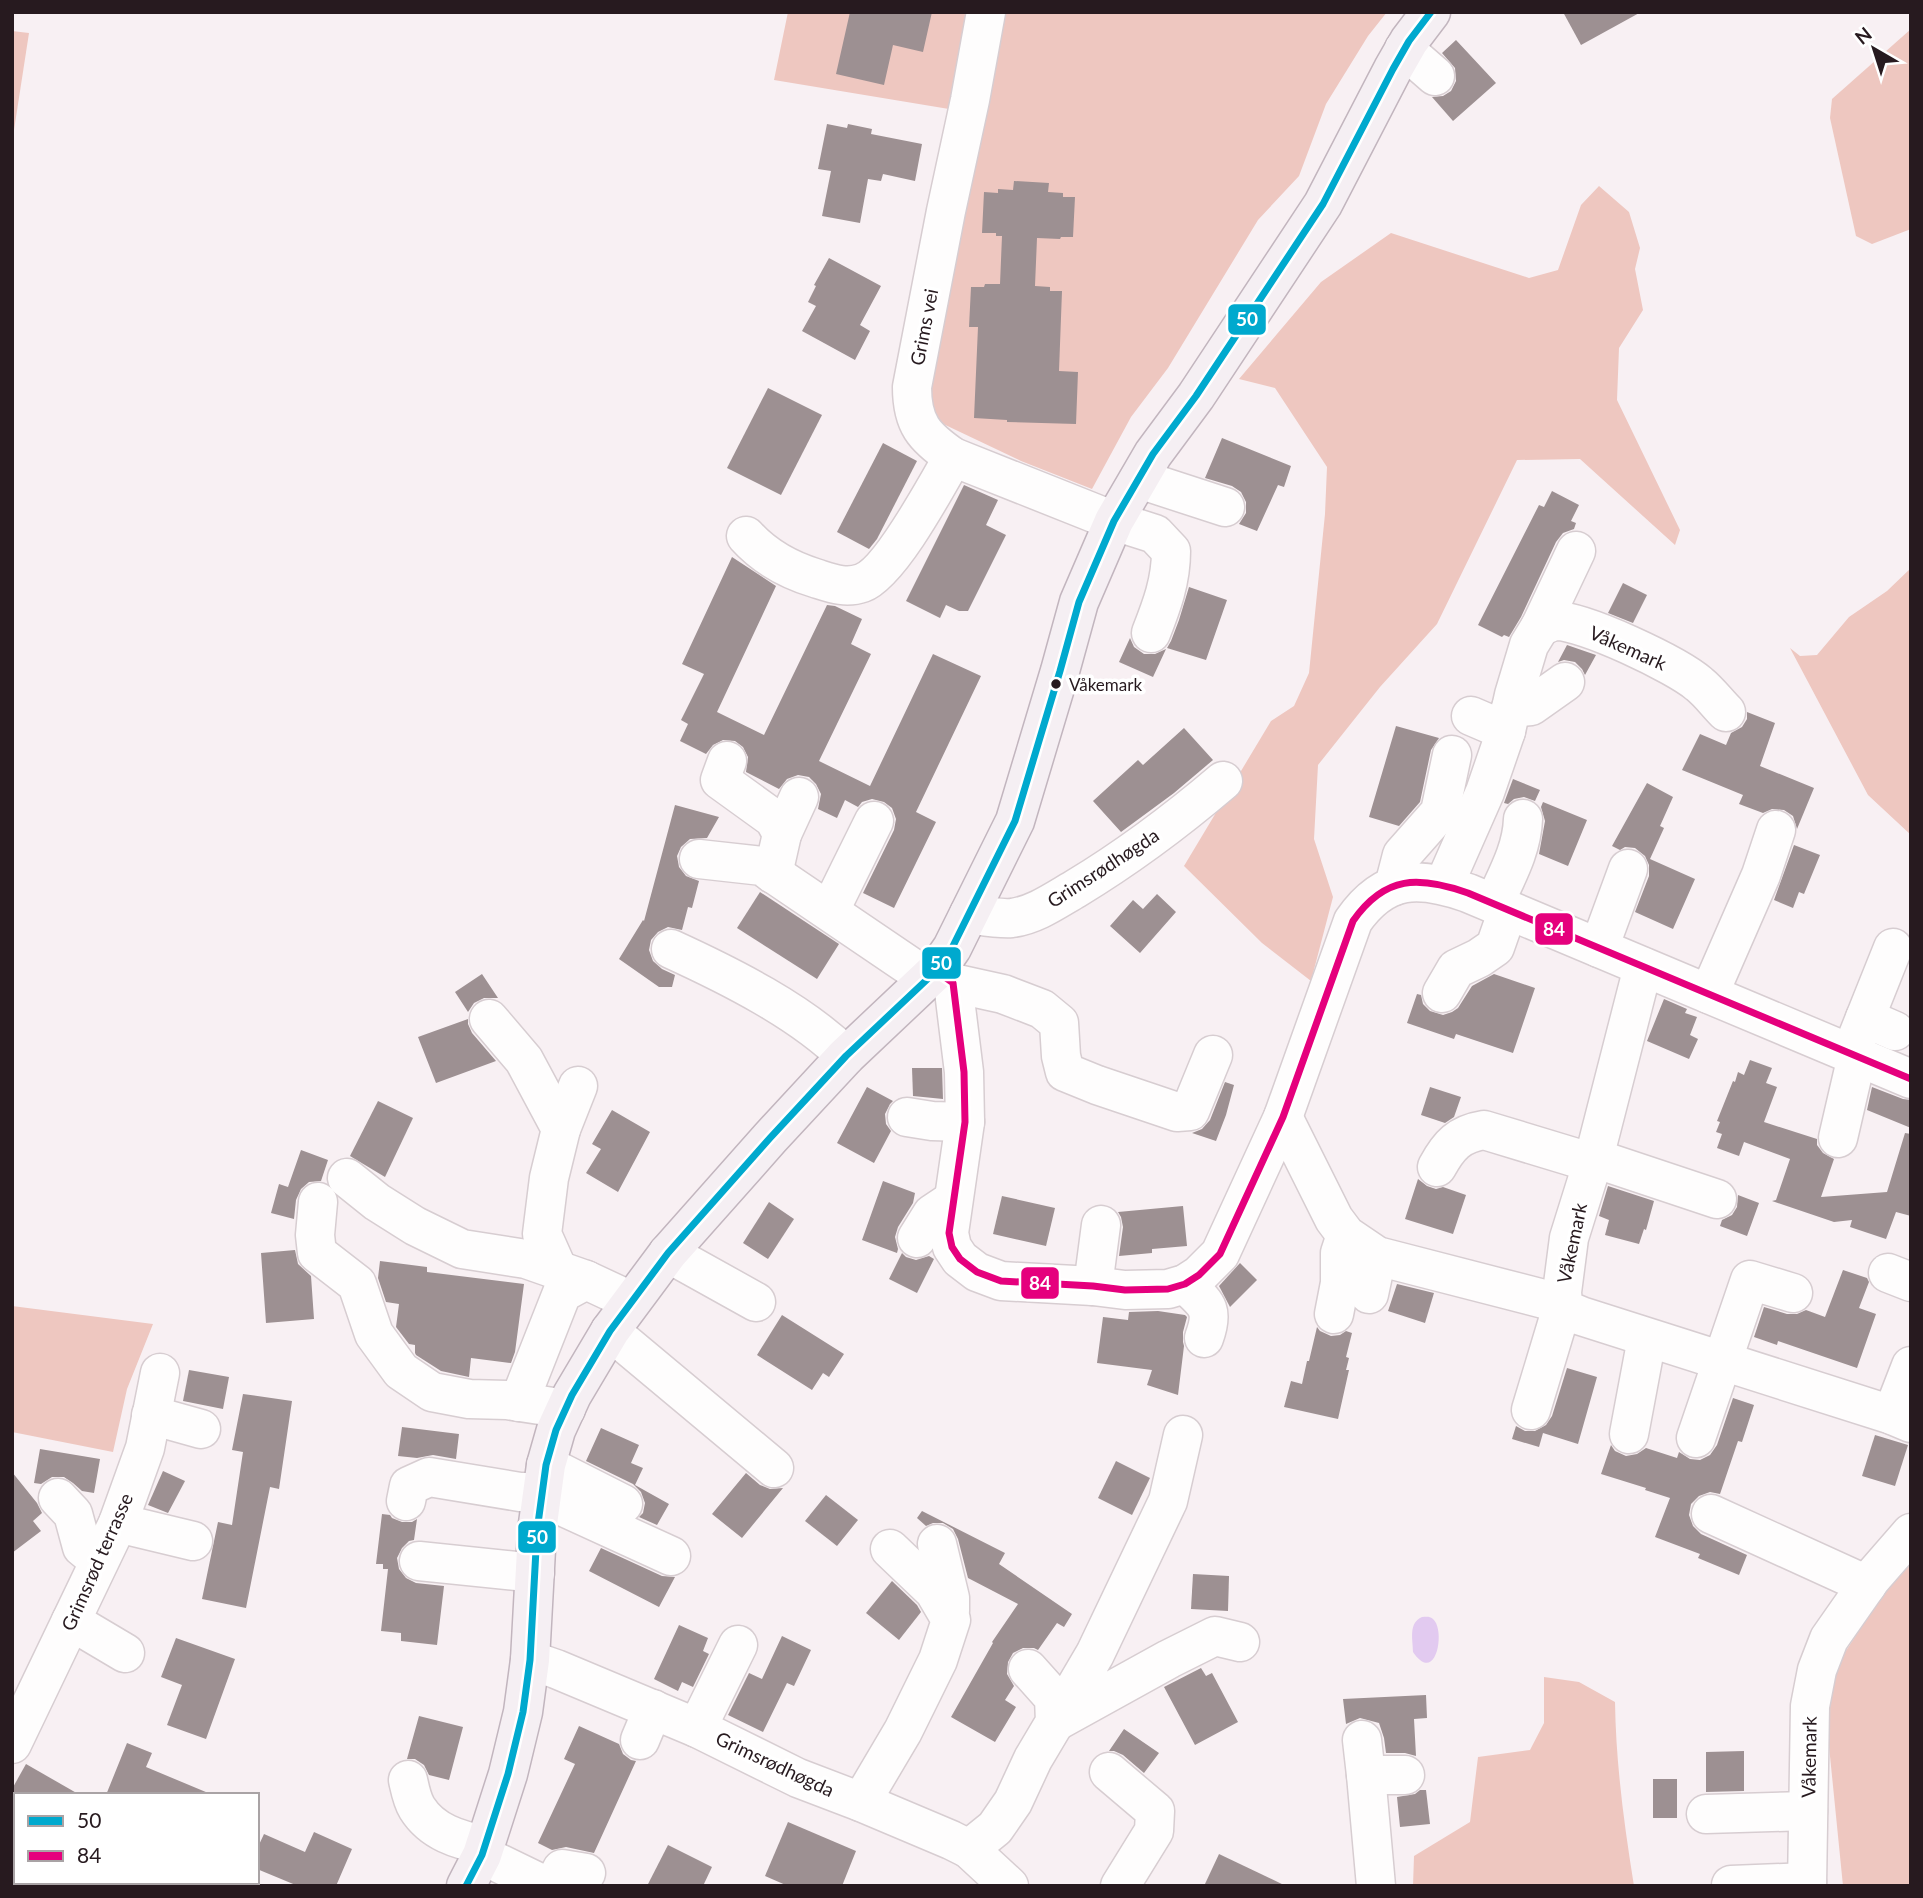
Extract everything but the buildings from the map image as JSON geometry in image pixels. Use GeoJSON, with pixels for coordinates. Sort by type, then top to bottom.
{"type":"FeatureCollection","features":[{"type":"Feature","properties":{"kind":"main road"},"geometry":{"type":"LineString","coordinates":[[478,1862],[508,1774],[523,1712],[530,1660],[537,1531],[543,1485],[556,1430],[572,1395],[620,1316],[668,1253],[846,1056],[938,978],[1015,821],[1079,602],[1114,522],[1153,454],[1196,396],[1323,204],[1404,49],[1431,12]]}},
{"type":"Feature","properties":{"kind":"street","name":"Grims vei"},"geometry":{"type":"LineString","coordinates":[[986,12],[912,387],[912,405],[922,431],[953,457],[1114,522],[1155,534],[1171,551],[1171,571],[1165,599],[1151,633]]}},
{"type":"Feature","properties":{"kind":"street"},"geometry":{"type":"LineString","coordinates":[[1404,49],[1435,76]]}},
{"type":"Feature","properties":{"kind":"street"},"geometry":{"type":"LineString","coordinates":[[746,536],[757,549],[806,575],[839,586],[859,584],[869,580],[885,565],[921,512],[953,457]]}},
{"type":"Feature","properties":{"kind":"street"},"geometry":{"type":"LineString","coordinates":[[1139,479],[1225,507]]}},
{"type":"Feature","properties":{"kind":"street"},"geometry":{"type":"LineString","coordinates":[[1444,885],[1485,792],[1529,645],[1576,551]]}},
{"type":"Feature","properties":{"kind":"street","name":"Våkemark"},"geometry":{"type":"LineString","coordinates":[[1540,627],[1552,621],[1569,623],[1640,650],[1699,683],[1726,712]]}},
{"type":"Feature","properties":{"kind":"street"},"geometry":{"type":"LineString","coordinates":[[1471,716],[1508,719],[1565,682]]}},
{"type":"Feature","properties":{"kind":"street"},"geometry":{"type":"LineString","coordinates":[[1394,886],[1402,855],[1440,812],[1452,755]]}},
{"type":"Feature","properties":{"kind":"street"},"geometry":{"type":"LineString","coordinates":[[727,761],[720,779],[774,819],[782,834]]}},
{"type":"Feature","properties":{"kind":"street","name":"Grimsrødhøgda"},"geometry":{"type":"LineString","coordinates":[[969,914],[1012,918],[1047,905],[1109,869],[1183,815],[1223,781]]}},
{"type":"Feature","properties":{"kind":"street"},"geometry":{"type":"LineString","coordinates":[[773,874],[782,834],[799,797]]}},
{"type":"Feature","properties":{"kind":"street"},"geometry":{"type":"LineString","coordinates":[[1442,993],[1456,969],[1495,947],[1501,907],[1522,834],[1522,819]]}},
{"type":"Feature","properties":{"kind":"street"},"geometry":{"type":"LineString","coordinates":[[830,910],[874,821]]}},
{"type":"Feature","properties":{"kind":"street"},"geometry":{"type":"LineString","coordinates":[[1709,995],[1761,875],[1776,830]]}},
{"type":"Feature","properties":{"kind":"street"},"geometry":{"type":"LineString","coordinates":[[699,859],[762,866],[908,965],[938,978],[1003,994],[1042,1009],[1059,1023],[1065,1072],[1097,1085],[1177,1112],[1190,1111],[1213,1055]]}},
{"type":"Feature","properties":{"kind":"street"},"geometry":{"type":"LineString","coordinates":[[1600,948],[1629,869]]}},
{"type":"Feature","properties":{"kind":"street"},"geometry":{"type":"LineString","coordinates":[[938,978],[964,1072],[970,1146],[953,1200],[949,1233],[952,1247],[960,1259],[978,1272],[1001,1281],[1125,1290],[1168,1289],[1185,1284],[1199,1275],[1220,1254],[1283,1117],[1353,921],[1364,906],[1378,894],[1410,882],[1444,885],[1501,907],[1911,1079]]}},
{"type":"Feature","properties":{"kind":"street"},"geometry":{"type":"LineString","coordinates":[[1838,1138],[1854,1055],[1880,1024],[1894,948]]}},
{"type":"Feature","properties":{"kind":"street"},"geometry":{"type":"LineString","coordinates":[[671,949],[739,982],[802,1021],[832,1042],[846,1056]]}},
{"type":"Feature","properties":{"kind":"street","name":"Våkemark"},"geometry":{"type":"LineString","coordinates":[[1643,967],[1594,1161],[1569,1238],[1563,1304],[1569,1311],[1581,1316],[1901,1419],[1911,1366]]}},
{"type":"Feature","properties":{"kind":"street"},"geometry":{"type":"LineString","coordinates":[[489,1019],[524,1060],[561,1129]]}},
{"type":"Feature","properties":{"kind":"street"},"geometry":{"type":"LineString","coordinates":[[578,1086],[561,1129],[542,1234],[572,1275],[620,1316],[774,1468]]}},
{"type":"Feature","properties":{"kind":"street"},"geometry":{"type":"LineString","coordinates":[[907,1117],[932,1121],[970,1146]]}},
{"type":"Feature","properties":{"kind":"street"},"geometry":{"type":"LineString","coordinates":[[1283,1117],[1334,1219],[1346,1235],[1377,1256],[1563,1304],[1531,1410]]}},
{"type":"Feature","properties":{"kind":"street"},"geometry":{"type":"LineString","coordinates":[[1437,1167],[1447,1148],[1468,1132],[1484,1130],[1717,1199]]}},
{"type":"Feature","properties":{"kind":"street"},"geometry":{"type":"LineString","coordinates":[[347,1178],[377,1202],[415,1226],[462,1249],[526,1259],[572,1275]]}},
{"type":"Feature","properties":{"kind":"street"},"geometry":{"type":"LineString","coordinates":[[918,1238],[932,1214],[953,1200]]}},
{"type":"Feature","properties":{"kind":"street"},"geometry":{"type":"LineString","coordinates":[[318,1202],[315,1235],[317,1253],[357,1284],[374,1334],[401,1371],[432,1392],[469,1399],[519,1402],[566,1409]]}},
{"type":"Feature","properties":{"kind":"street"},"geometry":{"type":"LineString","coordinates":[[1093,1286],[1101,1225]]}},
{"type":"Feature","properties":{"kind":"street"},"geometry":{"type":"LineString","coordinates":[[1334,1314],[1340,1283],[1340,1253],[1346,1235]]}},
{"type":"Feature","properties":{"kind":"street"},"geometry":{"type":"LineString","coordinates":[[668,1253],[756,1302]]}},
{"type":"Feature","properties":{"kind":"street"},"geometry":{"type":"LineString","coordinates":[[1369,1294],[1377,1256]]}},
{"type":"Feature","properties":{"kind":"street"},"geometry":{"type":"LineString","coordinates":[[519,1402],[562,1293],[572,1275]]}},
{"type":"Feature","properties":{"kind":"street"},"geometry":{"type":"LineString","coordinates":[[1696,1438],[1750,1280],[1793,1293]]}},
{"type":"Feature","properties":{"kind":"street"},"geometry":{"type":"LineString","coordinates":[[1185,1284],[1206,1304],[1209,1324],[1204,1338]]}},
{"type":"Feature","properties":{"kind":"street"},"geometry":{"type":"LineString","coordinates":[[1629,1434],[1647,1338]]}},
{"type":"Feature","properties":{"kind":"street","name":"Grimsrød terrasse"},"geometry":{"type":"LineString","coordinates":[[12,1744],[27,1678],[71,1621],[118,1523],[145,1448],[160,1373]]}},
{"type":"Feature","properties":{"kind":"street"},"geometry":{"type":"LineString","coordinates":[[151,1415],[201,1429]]}},
{"type":"Feature","properties":{"kind":"street"},"geometry":{"type":"LineString","coordinates":[[969,1849],[995,1828],[1013,1802],[1033,1759],[1095,1654],[1168,1501],[1183,1435]]}},
{"type":"Feature","properties":{"kind":"street"},"geometry":{"type":"LineString","coordinates":[[406,1501],[409,1486],[429,1476],[520,1492],[543,1485],[623,1504]]}},
{"type":"Feature","properties":{"kind":"street"},"geometry":{"type":"LineString","coordinates":[[543,1485],[671,1556]]}},
{"type":"Feature","properties":{"kind":"street"},"geometry":{"type":"LineString","coordinates":[[58,1498],[73,1514],[82,1547],[99,1561]]}},
{"type":"Feature","properties":{"kind":"street"},"geometry":{"type":"LineString","coordinates":[[1711,1514],[1867,1585]]}},
{"type":"Feature","properties":{"kind":"street"},"geometry":{"type":"LineString","coordinates":[[118,1523],[193,1541]]}},
{"type":"Feature","properties":{"kind":"street","name":"Våkemark"},"geometry":{"type":"LineString","coordinates":[[1807,1884],[1811,1706],[1817,1670],[1829,1639],[1867,1585],[1911,1533]]}},
{"type":"Feature","properties":{"kind":"street"},"geometry":{"type":"LineString","coordinates":[[861,1802],[903,1731],[939,1660],[950,1620],[950,1598],[937,1544]]}},
{"type":"Feature","properties":{"kind":"street"},"geometry":{"type":"LineString","coordinates":[[890,1549],[934,1591],[950,1620]]}},
{"type":"Feature","properties":{"kind":"street"},"geometry":{"type":"LineString","coordinates":[[419,1561],[535,1573]]}},
{"type":"Feature","properties":{"kind":"street"},"geometry":{"type":"LineString","coordinates":[[71,1621],[125,1653]]}},
{"type":"Feature","properties":{"kind":"street"},"geometry":{"type":"LineString","coordinates":[[1055,1722],[1215,1636],[1240,1643]]}},
{"type":"Feature","properties":{"kind":"street"},"geometry":{"type":"LineString","coordinates":[[697,1728],[738,1645]]}},
{"type":"Feature","properties":{"kind":"street","name":"Grimsrødhøgda"},"geometry":{"type":"LineString","coordinates":[[530,1660],[556,1669],[646,1725],[697,1728],[798,1778],[969,1849],[1009,1886]]}},
{"type":"Feature","properties":{"kind":"street"},"geometry":{"type":"LineString","coordinates":[[1028,1669],[1054,1698],[1055,1722]]}},
{"type":"Feature","properties":{"kind":"street"},"geometry":{"type":"LineString","coordinates":[[1376,1886],[1364,1758],[1405,1775]]}},
{"type":"Feature","properties":{"kind":"street"},"geometry":{"type":"LineString","coordinates":[[1109,1772],[1155,1811],[1154,1830],[1119,1886]]}},
{"type":"Feature","properties":{"kind":"street"},"geometry":{"type":"LineString","coordinates":[[408,1780],[416,1806],[433,1827],[462,1841],[478,1862],[545,1886]]}},
{"type":"Feature","properties":{"kind":"street"},"geometry":{"type":"LineString","coordinates":[[1706,1814],[1808,1811]]}},
{"type":"Feature","properties":{"kind":"street"},"geometry":{"type":"LineString","coordinates":[[1731,1885],[1807,1884]]}},
{"type":"Feature","properties":{"kind":"shaded area"},"geometry":{"type":"Polygon","coordinates":[[[788,12],[1387,12],[1368,36],[1326,104],[1299,176],[1258,220],[1168,368],[1131,417],[1092,489],[1021,461],[899,403],[961,111],[774,80],[788,12]]]}},
{"type":"Feature","properties":{"kind":"shaded area"},"geometry":{"type":"Polygon","coordinates":[[[1911,29],[1911,229],[1872,244],[1856,236],[1830,118],[1832,99],[1911,29]]]}},
{"type":"Feature","properties":{"kind":"shaded area"},"geometry":{"type":"Polygon","coordinates":[[[12,31],[29,33],[12,143],[12,31]]]}},
{"type":"Feature","properties":{"kind":"shaded area"},"geometry":{"type":"Polygon","coordinates":[[[1599,186],[1629,212],[1640,248],[1635,269],[1643,310],[1619,348],[1617,400],[1680,530],[1675,545],[1580,459],[1517,460],[1437,624],[1380,687],[1318,765],[1314,839],[1333,897],[1311,981],[1262,943],[1184,866],[1271,721],[1294,706],[1309,673],[1327,467],[1275,388],[1239,379],[1321,282],[1391,233],[1529,278],[1558,270],[1581,205],[1599,186]]]}},
{"type":"Feature","properties":{"kind":"shaded area"},"geometry":{"type":"Polygon","coordinates":[[[1911,568],[1911,835],[1868,795],[1790,648],[1800,656],[1817,655],[1849,617],[1887,591],[1911,568]]]}},
{"type":"Feature","properties":{"kind":"shaded area"},"geometry":{"type":"Polygon","coordinates":[[[12,1306],[153,1324],[127,1389],[113,1452],[12,1432],[12,1306]]]}},
{"type":"Feature","properties":{"kind":"shaded area"},"geometry":{"type":"Polygon","coordinates":[[[1911,1559],[1911,1886],[1843,1886],[1823,1686],[1892,1580],[1911,1559]]]}},
{"type":"Feature","properties":{"kind":"shaded area"},"geometry":{"type":"Polygon","coordinates":[[[1422,1617],[1433,1619],[1439,1634],[1437,1652],[1428,1663],[1421,1661],[1413,1652],[1413,1628],[1422,1617]]]}},
{"type":"Feature","properties":{"kind":"shaded area"},"geometry":{"type":"Polygon","coordinates":[[[1544,1677],[1579,1682],[1615,1702],[1621,1794],[1634,1886],[1413,1886],[1414,1856],[1470,1822],[1478,1757],[1530,1750],[1544,1723],[1544,1677]]]}},
{"type":"Feature","properties":{"kind":"transit line","name":"50"},"geometry":{"type":"LineString","coordinates":[[466,1886],[482,1855],[508,1774],[523,1712],[530,1660],[537,1531],[546,1465],[556,1430],[572,1395],[610,1331],[668,1253],[846,1056],[936,971],[952,948],[1015,821],[1079,602],[1114,521],[1153,454],[1196,396],[1323,204],[1393,69],[1409,41],[1431,12]]}},
{"type":"Feature","properties":{"kind":"transit line","name":"84"},"geometry":{"type":"LineString","coordinates":[[936,971],[953,983],[964,1072],[965,1122],[949,1233],[952,1247],[960,1259],[977,1272],[1001,1281],[1125,1290],[1168,1289],[1185,1284],[1199,1275],[1220,1254],[1283,1117],[1353,921],[1378,895],[1404,883],[1434,884],[1468,893],[1911,1079]]}},
{"type":"Feature","properties":{"kind":"place","name":"Våkemark"},"geometry":{"type":"Point","coordinates":[1056,684]}}]}
